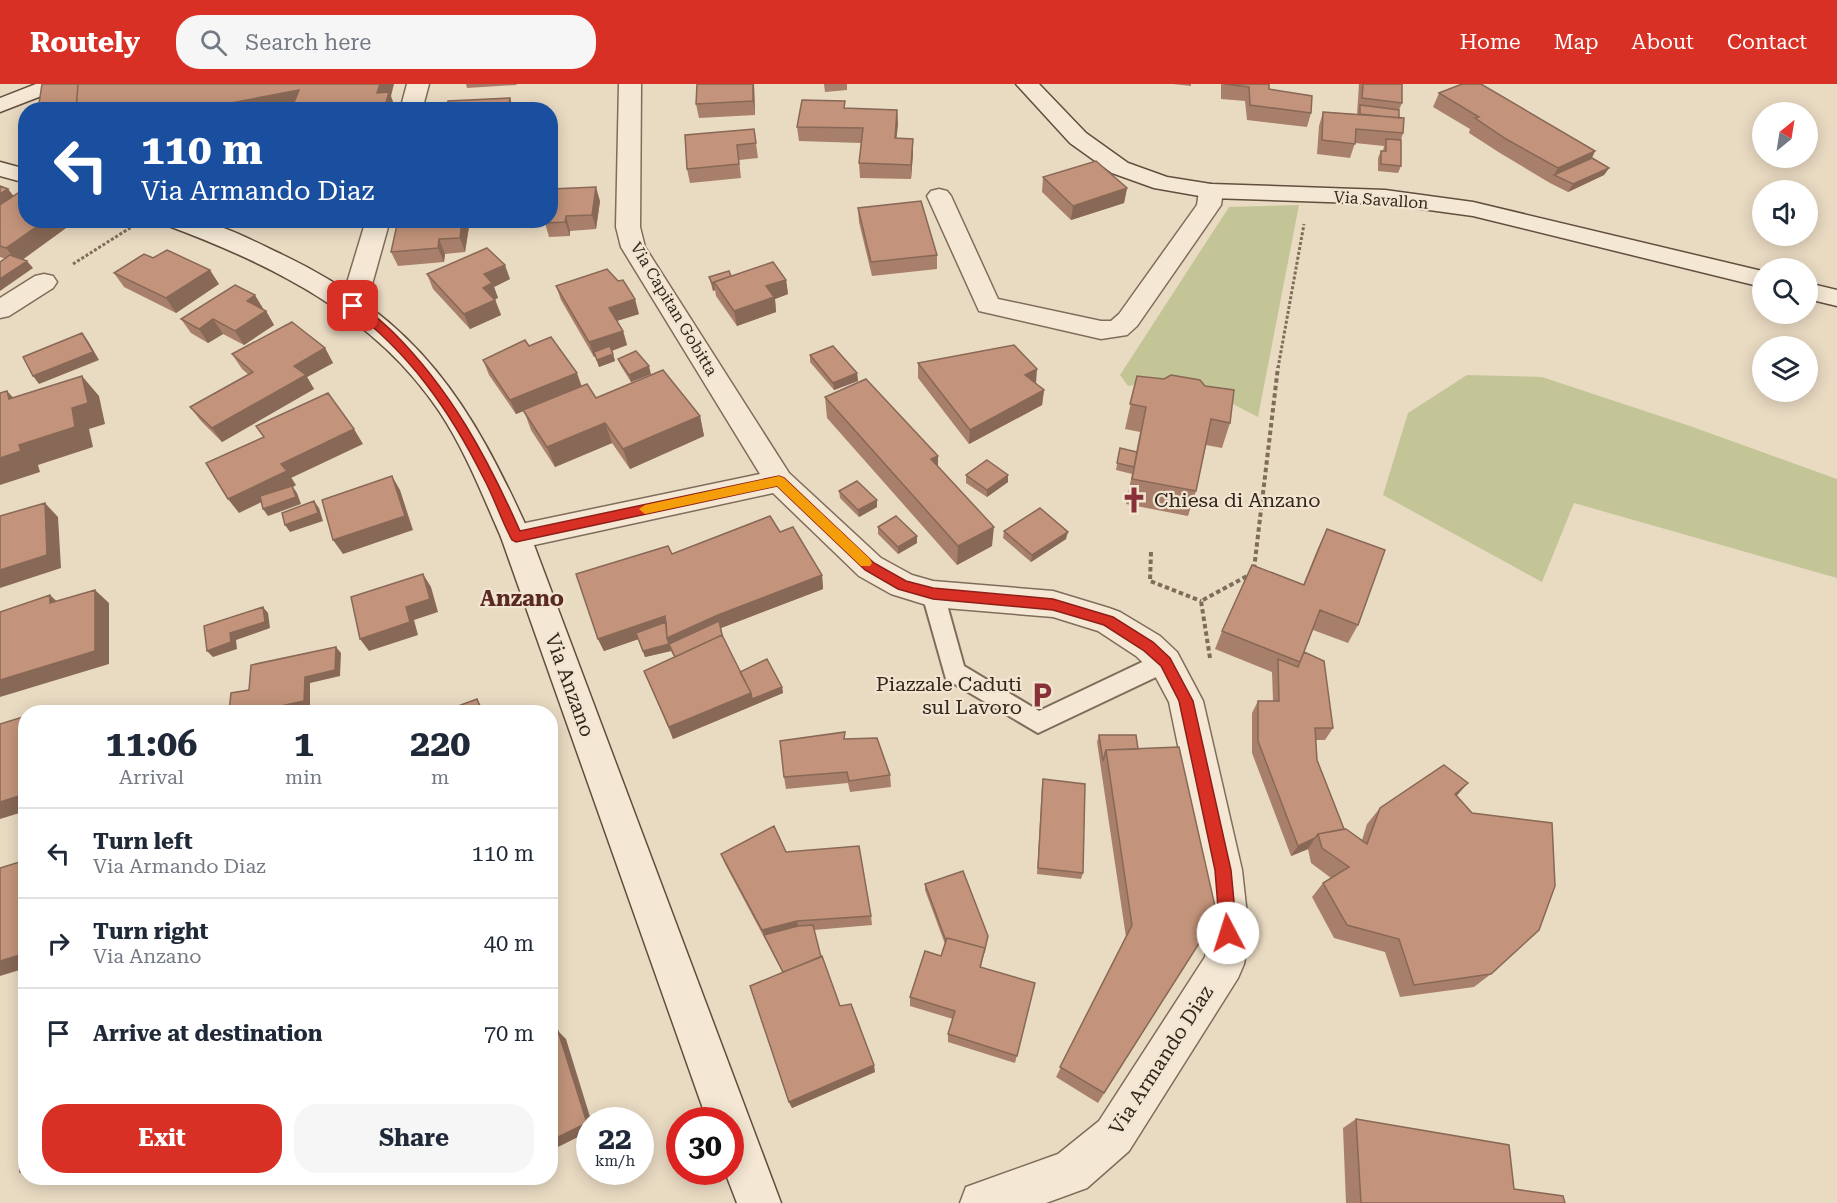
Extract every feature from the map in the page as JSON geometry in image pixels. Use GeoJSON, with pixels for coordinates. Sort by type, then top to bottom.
{"type":"FeatureCollection","features":[{"type":"Feature","properties":{"kind":"street"},"geometry":{"type":"LineString","coordinates":[[0,94],[56,84]]}},
{"type":"Feature","properties":{"kind":"street"},"geometry":{"type":"LineString","coordinates":[[0,106],[56,84]]}},
{"type":"Feature","properties":{"kind":"street"},"geometry":{"type":"LineString","coordinates":[[413,102],[418,84]]}},
{"type":"Feature","properties":{"kind":"street","name":"Via Capitan Gobitta"},"geometry":{"type":"LineString","coordinates":[[630,84],[628,227],[633,247],[779,481]]}},
{"type":"Feature","properties":{"kind":"street","name":"Via Savallon"},"geometry":{"type":"LineString","coordinates":[[1027,84],[1078,138],[1120,168],[1162,183],[1211,191],[1385,197],[1473,209],[1752,277]]}},
{"type":"Feature","properties":{"kind":"street"},"geometry":{"type":"LineString","coordinates":[[0,169],[18,174]]}},
{"type":"Feature","properties":{"kind":"street"},"geometry":{"type":"LineString","coordinates":[[939,196],[988,305],[1101,330],[1118,329],[1128,320],[1209,205],[1211,191]]}},
{"type":"Feature","properties":{"kind":"street","name":"Via Anzano"},"geometry":{"type":"LineString","coordinates":[[199,228],[270,259],[353,306],[380,326],[406,351],[448,404],[490,478],[516,537],[724,1107]]}},
{"type":"Feature","properties":{"kind":"street"},"geometry":{"type":"LineString","coordinates":[[353,306],[376,228]]}},
{"type":"Feature","properties":{"kind":"street"},"geometry":{"type":"LineString","coordinates":[[0,310],[44,282]]}},
{"type":"Feature","properties":{"kind":"street"},"geometry":{"type":"LineString","coordinates":[[1818,293],[1837,298]]}},
{"type":"Feature","properties":{"kind":"street"},"geometry":{"type":"LineString","coordinates":[[516,537],[779,481]]}},
{"type":"Feature","properties":{"kind":"street","name":"Via Armando Diaz"},"geometry":{"type":"LineString","coordinates":[[779,481],[870,567],[902,585],[933,594],[1053,604],[1109,621],[1148,646],[1166,662],[1186,701],[1223,870],[1228,933],[1224,964],[1114,1137],[1071,1172],[982,1203]]}},
{"type":"Feature","properties":{"kind":"street","name":"Via Anzano"},"geometry":{"type":"LineString","coordinates":[[744,1162],[759,1203]]}},
{"type":"Feature","properties":{"kind":"lane"},"geometry":{"type":"LineString","coordinates":[[933,594],[954,672],[1038,723],[1166,662]]}},
{"type":"Feature","properties":{"kind":"path"},"geometry":{"type":"LineString","coordinates":[[1151,552],[1150,580],[1201,601],[1246,578],[1256,567],[1280,353],[1309,195]]}},
{"type":"Feature","properties":{"kind":"path"},"geometry":{"type":"LineString","coordinates":[[44,282],[130,228]]}},
{"type":"Feature","properties":{"kind":"path"},"geometry":{"type":"LineString","coordinates":[[1201,601],[1210,659]]}},
{"type":"Feature","properties":{"kind":"green space"},"geometry":{"type":"Polygon","coordinates":[[[1299,205],[1258,417],[1221,398],[1139,384],[1128,386],[1120,375],[1229,207],[1299,205]]]}},
{"type":"Feature","properties":{"kind":"green space"},"geometry":{"type":"Polygon","coordinates":[[[1467,375],[1542,377],[1690,426],[1837,479],[1837,578],[1574,503],[1542,582],[1383,495],[1408,413],[1467,375]]]}},
{"type":"Feature","properties":{"kind":"building"},"geometry":{"type":"Polygon","coordinates":[[[42,84],[78,84],[77,102],[39,102],[42,84]]]}},
{"type":"Feature","properties":{"kind":"building"},"geometry":{"type":"Polygon","coordinates":[[[78,84],[380,84],[377,93],[389,92],[386,102],[294,102],[299,90],[236,102],[77,102],[78,84]]]}},
{"type":"Feature","properties":{"kind":"building"},"geometry":{"type":"Polygon","coordinates":[[[697,84],[753,84],[753,101],[696,104],[697,84]]]}},
{"type":"Feature","properties":{"kind":"building"},"geometry":{"type":"Polygon","coordinates":[[[1224,84],[1269,84],[1269,89],[1312,96],[1311,113],[1250,105],[1249,87],[1224,84]]]}},
{"type":"Feature","properties":{"kind":"building"},"geometry":{"type":"Polygon","coordinates":[[[1363,84],[1402,84],[1402,103],[1362,98],[1363,84]]]}},
{"type":"Feature","properties":{"kind":"building"},"geometry":{"type":"Polygon","coordinates":[[[1462,84],[1481,84],[1595,151],[1558,168],[1506,139],[1475,118],[1479,117],[1439,93],[1462,84]]]}},
{"type":"Feature","properties":{"kind":"building"},"geometry":{"type":"Polygon","coordinates":[[[510,98],[509,102],[448,101],[510,98]]]}},
{"type":"Feature","properties":{"kind":"building"},"geometry":{"type":"Polygon","coordinates":[[[802,100],[845,101],[844,108],[897,110],[895,138],[913,139],[911,165],[859,163],[863,128],[797,127],[802,100]]]}},
{"type":"Feature","properties":{"kind":"building"},"geometry":{"type":"Polygon","coordinates":[[[1360,105],[1399,110],[1399,118],[1360,114],[1360,105]]]}},
{"type":"Feature","properties":{"kind":"building"},"geometry":{"type":"Polygon","coordinates":[[[1323,112],[1404,118],[1403,133],[1356,129],[1355,144],[1322,140],[1323,112]]]}},
{"type":"Feature","properties":{"kind":"building"},"geometry":{"type":"Polygon","coordinates":[[[754,129],[756,143],[737,145],[739,164],[687,169],[685,135],[754,129]]]}},
{"type":"Feature","properties":{"kind":"building"},"geometry":{"type":"Polygon","coordinates":[[[1386,139],[1401,140],[1401,166],[1381,164],[1381,151],[1386,151],[1386,139]]]}},
{"type":"Feature","properties":{"kind":"building"},"geometry":{"type":"Polygon","coordinates":[[[1592,158],[1609,168],[1573,184],[1554,175],[1592,158]]]}},
{"type":"Feature","properties":{"kind":"building"},"geometry":{"type":"Polygon","coordinates":[[[1096,161],[1127,188],[1073,206],[1043,177],[1096,161]]]}},
{"type":"Feature","properties":{"kind":"building"},"geometry":{"type":"Polygon","coordinates":[[[0,186],[8,189],[0,194],[0,186]]]}},
{"type":"Feature","properties":{"kind":"building"},"geometry":{"type":"Polygon","coordinates":[[[596,187],[592,215],[566,216],[565,222],[558,222],[558,189],[596,187]]]}},
{"type":"Feature","properties":{"kind":"building"},"geometry":{"type":"Polygon","coordinates":[[[18,193],[18,228],[35,228],[6,248],[0,246],[0,205],[18,193]]]}},
{"type":"Feature","properties":{"kind":"building"},"geometry":{"type":"Polygon","coordinates":[[[921,201],[937,255],[871,262],[858,208],[921,201]]]}},
{"type":"Feature","properties":{"kind":"building"},"geometry":{"type":"Polygon","coordinates":[[[396,228],[461,228],[460,238],[439,239],[438,248],[391,252],[396,228]]]}},
{"type":"Feature","properties":{"kind":"building"},"geometry":{"type":"Polygon","coordinates":[[[487,248],[505,265],[484,274],[492,283],[483,288],[495,300],[464,314],[427,274],[487,248]]]}},
{"type":"Feature","properties":{"kind":"building"},"geometry":{"type":"Polygon","coordinates":[[[167,250],[210,270],[166,298],[114,273],[144,254],[153,258],[167,250]]]}},
{"type":"Feature","properties":{"kind":"building"},"geometry":{"type":"Polygon","coordinates":[[[10,255],[27,261],[0,279],[0,262],[10,255]]]}},
{"type":"Feature","properties":{"kind":"building"},"geometry":{"type":"Polygon","coordinates":[[[773,262],[786,280],[766,286],[774,297],[734,311],[714,282],[773,262]]]}},
{"type":"Feature","properties":{"kind":"building"},"geometry":{"type":"Polygon","coordinates":[[[607,269],[618,281],[623,280],[635,299],[609,308],[623,331],[589,342],[556,286],[607,269]]]}},
{"type":"Feature","properties":{"kind":"building"},"geometry":{"type":"Polygon","coordinates":[[[729,271],[731,276],[712,283],[709,277],[729,271]]]}},
{"type":"Feature","properties":{"kind":"building"},"geometry":{"type":"Polygon","coordinates":[[[235,285],[255,295],[247,301],[266,311],[235,331],[213,319],[199,329],[181,319],[235,285]]]}},
{"type":"Feature","properties":{"kind":"building"},"geometry":{"type":"Polygon","coordinates":[[[292,322],[325,348],[294,366],[306,375],[212,428],[190,407],[253,372],[232,354],[292,322]]]}},
{"type":"Feature","properties":{"kind":"building"},"geometry":{"type":"Polygon","coordinates":[[[82,333],[93,352],[33,376],[23,357],[82,333]]]}},
{"type":"Feature","properties":{"kind":"building"},"geometry":{"type":"Polygon","coordinates":[[[551,337],[577,373],[510,400],[483,360],[525,340],[529,346],[551,337]]]}},
{"type":"Feature","properties":{"kind":"building"},"geometry":{"type":"Polygon","coordinates":[[[1014,345],[1037,369],[1025,375],[1044,390],[970,430],[918,363],[1014,345]]]}},
{"type":"Feature","properties":{"kind":"building"},"geometry":{"type":"Polygon","coordinates":[[[610,346],[613,354],[597,360],[594,352],[610,346]]]}},
{"type":"Feature","properties":{"kind":"building"},"geometry":{"type":"Polygon","coordinates":[[[833,346],[857,373],[833,383],[810,355],[833,346]]]}},
{"type":"Feature","properties":{"kind":"building"},"geometry":{"type":"Polygon","coordinates":[[[636,351],[649,366],[629,375],[618,359],[636,351]]]}},
{"type":"Feature","properties":{"kind":"building"},"geometry":{"type":"Polygon","coordinates":[[[663,370],[700,416],[623,449],[605,423],[547,447],[523,410],[587,384],[596,398],[663,370]]]}},
{"type":"Feature","properties":{"kind":"building"},"geometry":{"type":"Polygon","coordinates":[[[1171,375],[1200,380],[1205,386],[1234,390],[1230,423],[1211,419],[1196,491],[1132,479],[1146,407],[1130,404],[1137,376],[1164,379],[1171,375]]]}},
{"type":"Feature","properties":{"kind":"building"},"geometry":{"type":"Polygon","coordinates":[[[82,376],[88,403],[72,408],[75,427],[19,445],[21,451],[0,458],[0,393],[7,391],[9,399],[82,376]]]}},
{"type":"Feature","properties":{"kind":"building"},"geometry":{"type":"Polygon","coordinates":[[[866,379],[938,456],[931,459],[994,527],[958,546],[825,397],[866,379]]]}},
{"type":"Feature","properties":{"kind":"building"},"geometry":{"type":"Polygon","coordinates":[[[328,393],[354,429],[281,464],[287,471],[228,499],[206,463],[264,437],[256,426],[328,393]]]}},
{"type":"Feature","properties":{"kind":"building"},"geometry":{"type":"Polygon","coordinates":[[[1120,448],[1137,452],[1134,467],[1117,463],[1120,448]]]}},
{"type":"Feature","properties":{"kind":"building"},"geometry":{"type":"Polygon","coordinates":[[[987,460],[1008,475],[987,490],[966,475],[987,460]]]}},
{"type":"Feature","properties":{"kind":"building"},"geometry":{"type":"Polygon","coordinates":[[[392,476],[405,516],[333,540],[322,500],[392,476]]]}},
{"type":"Feature","properties":{"kind":"building"},"geometry":{"type":"Polygon","coordinates":[[[857,481],[877,500],[858,510],[839,491],[857,481]]]}},
{"type":"Feature","properties":{"kind":"building"},"geometry":{"type":"Polygon","coordinates":[[[292,486],[296,497],[263,509],[260,496],[292,486]]]}},
{"type":"Feature","properties":{"kind":"building"},"geometry":{"type":"Polygon","coordinates":[[[314,501],[318,513],[285,525],[282,513],[314,501]]]}},
{"type":"Feature","properties":{"kind":"building"},"geometry":{"type":"Polygon","coordinates":[[[45,503],[47,555],[0,570],[0,516],[45,503]]]}},
{"type":"Feature","properties":{"kind":"building"},"geometry":{"type":"Polygon","coordinates":[[[1040,508],[1068,532],[1032,555],[1004,531],[1040,508]]]}},
{"type":"Feature","properties":{"kind":"building"},"geometry":{"type":"Polygon","coordinates":[[[770,516],[780,532],[793,527],[822,575],[718,615],[667,638],[665,616],[598,639],[576,574],[668,546],[672,554],[770,516]]]}},
{"type":"Feature","properties":{"kind":"building"},"geometry":{"type":"Polygon","coordinates":[[[896,516],[917,536],[898,547],[878,527],[896,516]]]}},
{"type":"Feature","properties":{"kind":"building"},"geometry":{"type":"Polygon","coordinates":[[[1327,529],[1385,550],[1358,625],[1320,610],[1300,662],[1222,631],[1252,565],[1304,585],[1327,529]]]}},
{"type":"Feature","properties":{"kind":"building"},"geometry":{"type":"Polygon","coordinates":[[[423,574],[430,599],[406,607],[410,622],[360,639],[351,597],[423,574]]]}},
{"type":"Feature","properties":{"kind":"building"},"geometry":{"type":"Polygon","coordinates":[[[95,590],[95,651],[0,680],[0,612],[50,595],[50,603],[95,590]]]}},
{"type":"Feature","properties":{"kind":"building"},"geometry":{"type":"Polygon","coordinates":[[[263,607],[265,622],[230,633],[231,642],[207,651],[204,626],[263,607]]]}},
{"type":"Feature","properties":{"kind":"building"},"geometry":{"type":"Polygon","coordinates":[[[719,621],[722,635],[675,657],[669,644],[719,621]]]}},
{"type":"Feature","properties":{"kind":"building"},"geometry":{"type":"Polygon","coordinates":[[[666,622],[669,644],[643,651],[636,633],[666,622]]]}},
{"type":"Feature","properties":{"kind":"building"},"geometry":{"type":"Polygon","coordinates":[[[722,635],[751,693],[669,727],[644,671],[722,635]]]}},
{"type":"Feature","properties":{"kind":"building"},"geometry":{"type":"Polygon","coordinates":[[[336,647],[335,670],[305,677],[304,701],[285,705],[230,705],[231,693],[249,690],[251,665],[336,647]]]}},
{"type":"Feature","properties":{"kind":"building"},"geometry":{"type":"Polygon","coordinates":[[[1304,652],[1324,661],[1333,728],[1315,728],[1317,760],[1344,829],[1318,834],[1315,838],[1298,846],[1258,741],[1258,701],[1279,701],[1278,659],[1298,667],[1304,652]]]}},
{"type":"Feature","properties":{"kind":"building"},"geometry":{"type":"Polygon","coordinates":[[[767,659],[782,687],[752,699],[740,672],[767,659]]]}},
{"type":"Feature","properties":{"kind":"building"},"geometry":{"type":"Polygon","coordinates":[[[477,699],[479,705],[461,705],[477,699]]]}},
{"type":"Feature","properties":{"kind":"building"},"geometry":{"type":"Polygon","coordinates":[[[18,718],[18,796],[0,802],[0,724],[18,718]]]}},
{"type":"Feature","properties":{"kind":"building"},"geometry":{"type":"Polygon","coordinates":[[[845,732],[844,739],[877,738],[890,775],[849,781],[847,772],[784,777],[780,741],[845,732]]]}},
{"type":"Feature","properties":{"kind":"building"},"geometry":{"type":"Polygon","coordinates":[[[1099,735],[1136,735],[1138,749],[1106,750],[1103,761],[1099,735]]]}},
{"type":"Feature","properties":{"kind":"building"},"geometry":{"type":"Polygon","coordinates":[[[1179,747],[1217,915],[1104,1093],[1060,1067],[1132,925],[1106,750],[1179,747]]]}},
{"type":"Feature","properties":{"kind":"building"},"geometry":{"type":"Polygon","coordinates":[[[1444,765],[1468,783],[1455,794],[1472,813],[1552,823],[1555,886],[1539,930],[1491,974],[1414,985],[1399,939],[1347,925],[1323,883],[1349,867],[1322,848],[1318,834],[1346,829],[1367,844],[1380,808],[1444,765]]]}},
{"type":"Feature","properties":{"kind":"building"},"geometry":{"type":"Polygon","coordinates":[[[1043,779],[1085,784],[1083,873],[1038,868],[1043,779]]]}},
{"type":"Feature","properties":{"kind":"building"},"geometry":{"type":"Polygon","coordinates":[[[774,826],[786,852],[859,846],[871,916],[797,921],[762,930],[721,854],[774,826]]]}},
{"type":"Feature","properties":{"kind":"building"},"geometry":{"type":"Polygon","coordinates":[[[18,862],[18,955],[0,961],[0,868],[18,862]]]}},
{"type":"Feature","properties":{"kind":"building"},"geometry":{"type":"Polygon","coordinates":[[[963,871],[988,936],[984,953],[985,948],[947,938],[946,941],[925,884],[963,871]]]}},
{"type":"Feature","properties":{"kind":"building"},"geometry":{"type":"Polygon","coordinates":[[[813,925],[821,957],[783,972],[764,935],[798,926],[813,925]]]}},
{"type":"Feature","properties":{"kind":"building"},"geometry":{"type":"Polygon","coordinates":[[[947,938],[985,948],[980,967],[1035,983],[1017,1056],[948,1034],[955,1011],[910,997],[925,951],[941,956],[947,938]]]}},
{"type":"Feature","properties":{"kind":"building"},"geometry":{"type":"Polygon","coordinates":[[[822,956],[840,1006],[851,1004],[874,1065],[789,1102],[750,986],[822,956]]]}},
{"type":"Feature","properties":{"kind":"building"},"geometry":{"type":"Polygon","coordinates":[[[558,1031],[582,1107],[576,1107],[576,1128],[558,1137],[558,1031]]]}},
{"type":"Feature","properties":{"kind":"building"},"geometry":{"type":"Polygon","coordinates":[[[1356,1119],[1509,1145],[1514,1189],[1563,1196],[1565,1203],[1361,1203],[1356,1119]]]}},
{"type":"Feature","properties":{"kind":"slow traffic"},"geometry":{"type":"LineString","coordinates":[[645,509],[779,481],[866,563]]}},
{"type":"Feature","properties":{"kind":"place","name":"Chiesa di Anzano"},"geometry":{"type":"Point","coordinates":[1134,500]}},
{"type":"Feature","properties":{"kind":"place","name":"Piazzale Caduti sul Lavoro"},"geometry":{"type":"Point","coordinates":[1042,695]}},
{"type":"Feature","properties":{"kind":"district","name":"Anzano"},"geometry":{"type":"Point","coordinates":[522,598]}},
{"type":"Feature","properties":{"kind":"route"},"geometry":{"type":"LineString","coordinates":[[353,306],[380,326],[406,351],[448,404],[490,478],[516,537],[779,481],[870,567],[902,585],[933,594],[1053,604],[1109,621],[1148,646],[1166,662],[1186,701],[1223,870],[1228,933]]}}]}
